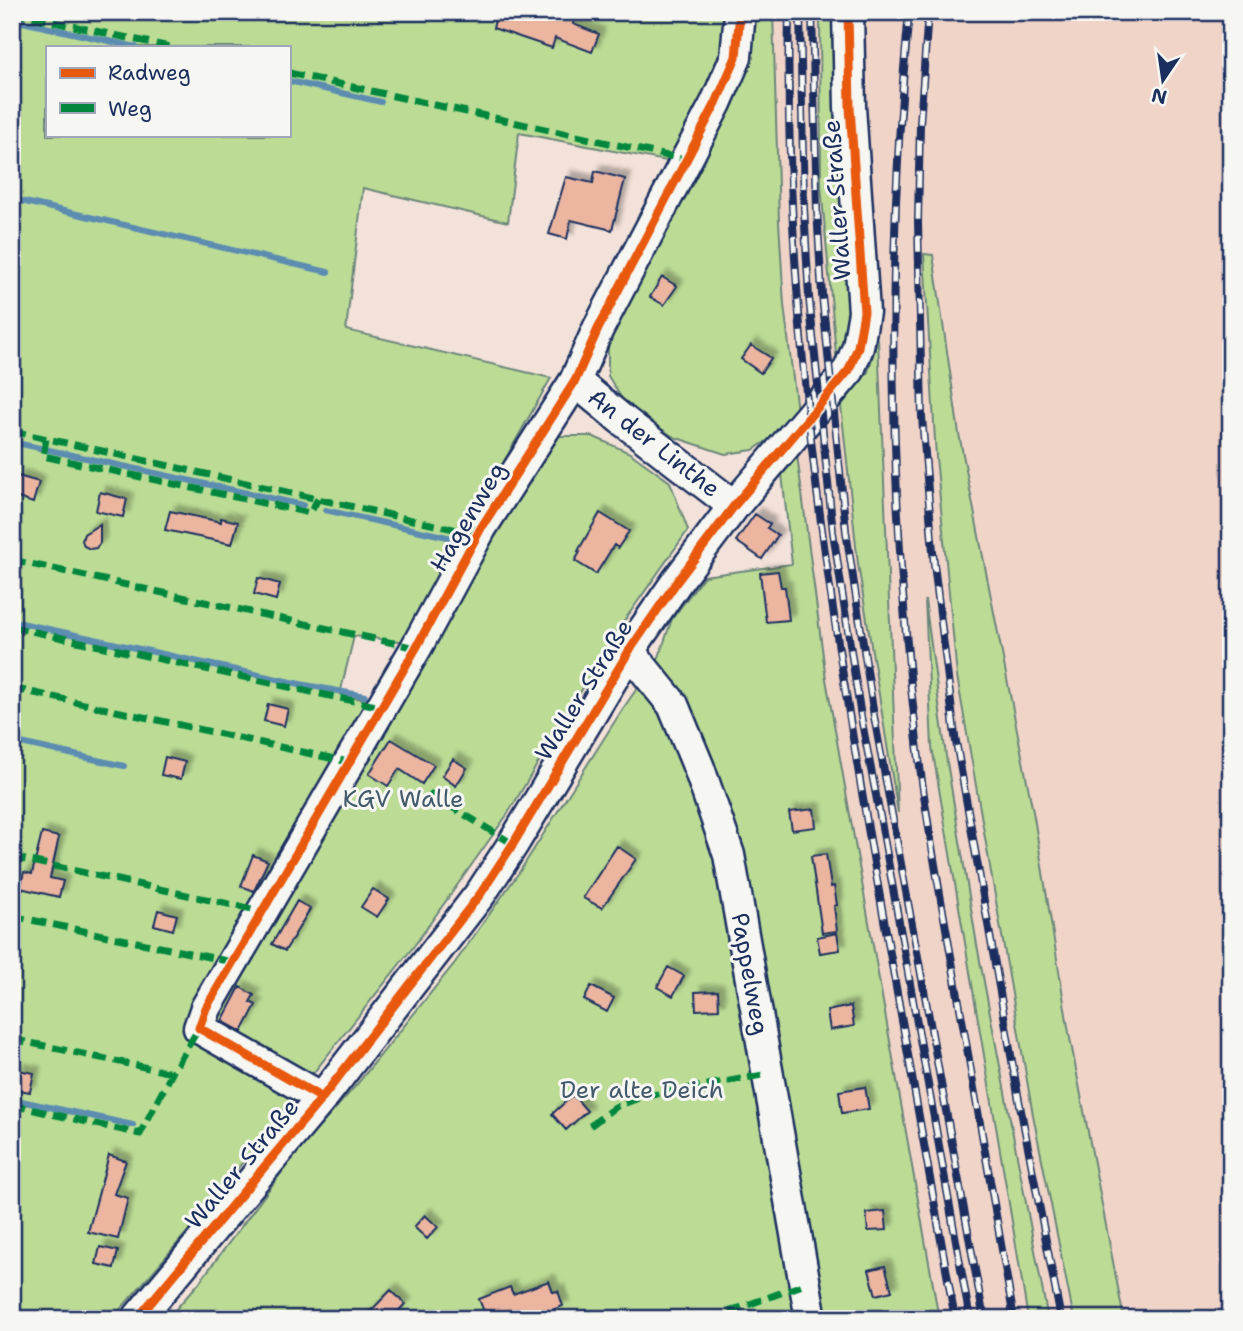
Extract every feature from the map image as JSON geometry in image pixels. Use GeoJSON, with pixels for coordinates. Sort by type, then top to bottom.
{"type":"FeatureCollection","features":[{"type":"Feature","properties":{"kind":"street","name":"Hagenweg"},"geometry":{"type":"LineString","coordinates":[[322,1098],[199,1028],[206,1009],[416,648],[481,528],[575,381],[598,329],[716,103],[736,57],[740,12]]}},
{"type":"Feature","properties":{"kind":"street","name":"Waller Straße"},"geometry":{"type":"LineString","coordinates":[[138,1319],[322,1098],[481,893],[629,651],[734,506],[849,370],[858,347],[864,312],[850,107],[848,12]]}},
{"type":"Feature","properties":{"kind":"street","name":"An der Linthe"},"geometry":{"type":"LineString","coordinates":[[575,381],[734,506]]}},
{"type":"Feature","properties":{"kind":"street","name":"Pappelweg"},"geometry":{"type":"LineString","coordinates":[[629,651],[673,705],[699,768],[729,855],[811,1319]]}},
{"type":"Feature","properties":{"kind":"shaded area"},"geometry":{"type":"Polygon","coordinates":[[[773,12],[820,12],[821,185],[837,365],[797,411],[784,305],[779,222],[773,12]]]}},
{"type":"Feature","properties":{"kind":"shaded area"},"geometry":{"type":"Polygon","coordinates":[[[865,12],[1231,12],[1231,1319],[1124,1319],[1069,1033],[1034,817],[959,434],[933,256],[927,326],[936,457],[957,676],[1033,1115],[1074,1319],[939,1319],[826,679],[797,455],[841,406],[858,564],[897,804],[878,300],[867,158],[865,12]]]}},
{"type":"Feature","properties":{"kind":"green space","name":"KGV Walle"},"geometry":{"type":"Polygon","coordinates":[[[12,12],[725,12],[721,58],[698,110],[666,161],[519,133],[508,222],[363,188],[346,330],[551,378],[468,525],[460,527],[460,549],[408,642],[354,636],[340,694],[391,706],[550,436],[592,436],[630,453],[670,482],[688,530],[617,631],[507,815],[414,946],[189,1230],[112,1319],[12,1319],[12,12]]]}},
{"type":"Feature","properties":{"kind":"green space"},"geometry":{"type":"Polygon","coordinates":[[[750,12],[773,12],[779,222],[784,305],[797,411],[780,432],[753,450],[725,454],[674,437],[627,407],[608,376],[608,336],[725,117],[739,83],[750,12]]]}},
{"type":"Feature","properties":{"kind":"green space"},"geometry":{"type":"Polygon","coordinates":[[[820,12],[837,12],[853,315],[837,365],[821,185],[820,12]]]}},
{"type":"Feature","properties":{"kind":"green space"},"geometry":{"type":"Polygon","coordinates":[[[924,254],[933,255],[959,434],[1034,817],[1069,1033],[1124,1319],[1074,1319],[1033,1115],[957,676],[936,457],[924,254]]]}},
{"type":"Feature","properties":{"kind":"green space"},"geometry":{"type":"Polygon","coordinates":[[[878,339],[898,813],[858,564],[841,406],[868,372],[878,339]]]}},
{"type":"Feature","properties":{"kind":"green space","name":"Der alte Deich"},"geometry":{"type":"Polygon","coordinates":[[[797,455],[826,679],[939,1319],[167,1319],[198,1284],[294,1156],[358,1083],[454,964],[520,871],[622,710],[659,657],[672,619],[704,576],[792,564],[782,474],[797,455]]]}},
{"type":"Feature","properties":{"kind":"green space"},"geometry":{"type":"Polygon","coordinates":[[[925,600],[946,756],[977,945],[1048,1319],[1028,1319],[932,747],[925,600]]]}},
{"type":"Feature","properties":{"kind":"building"},"geometry":{"type":"Polygon","coordinates":[[[497,12],[576,12],[573,24],[599,34],[592,52],[555,38],[552,48],[493,28],[497,12]]]}},
{"type":"Feature","properties":{"kind":"building"},"geometry":{"type":"Polygon","coordinates":[[[595,171],[625,179],[612,230],[571,220],[567,239],[549,234],[566,177],[593,183],[595,171]]]}},
{"type":"Feature","properties":{"kind":"building"},"geometry":{"type":"Polygon","coordinates":[[[662,277],[677,286],[664,305],[650,297],[662,277]]]}},
{"type":"Feature","properties":{"kind":"building"},"geometry":{"type":"Polygon","coordinates":[[[751,345],[771,358],[761,373],[741,359],[751,345]]]}},
{"type":"Feature","properties":{"kind":"building"},"geometry":{"type":"Polygon","coordinates":[[[18,476],[39,482],[33,503],[12,496],[18,476]]]}},
{"type":"Feature","properties":{"kind":"building"},"geometry":{"type":"Polygon","coordinates":[[[100,492],[127,499],[123,517],[96,511],[100,492]]]}},
{"type":"Feature","properties":{"kind":"building"},"geometry":{"type":"Polygon","coordinates":[[[170,511],[221,522],[221,518],[238,522],[232,544],[165,530],[170,511]]]}},
{"type":"Feature","properties":{"kind":"building"},"geometry":{"type":"Polygon","coordinates":[[[600,513],[629,531],[618,548],[614,545],[596,574],[575,561],[600,513]]]}},
{"type":"Feature","properties":{"kind":"building"},"geometry":{"type":"Polygon","coordinates":[[[755,514],[770,524],[767,528],[778,535],[762,559],[736,541],[755,514]]]}},
{"type":"Feature","properties":{"kind":"building"},"geometry":{"type":"Polygon","coordinates":[[[100,524],[100,543],[96,548],[84,546],[84,534],[100,524]]]}},
{"type":"Feature","properties":{"kind":"building"},"geometry":{"type":"Polygon","coordinates":[[[778,571],[781,587],[785,587],[789,620],[766,622],[760,573],[778,571]]]}},
{"type":"Feature","properties":{"kind":"building"},"geometry":{"type":"Polygon","coordinates":[[[258,578],[280,584],[276,600],[254,594],[258,578]]]}},
{"type":"Feature","properties":{"kind":"building"},"geometry":{"type":"Polygon","coordinates":[[[268,704],[288,709],[284,726],[264,721],[268,704]]]}},
{"type":"Feature","properties":{"kind":"building"},"geometry":{"type":"Polygon","coordinates":[[[391,739],[434,765],[422,784],[399,769],[388,786],[369,774],[391,739]]]}},
{"type":"Feature","properties":{"kind":"building"},"geometry":{"type":"Polygon","coordinates":[[[165,757],[185,762],[181,779],[161,775],[165,757]]]}},
{"type":"Feature","properties":{"kind":"building"},"geometry":{"type":"Polygon","coordinates":[[[453,759],[467,768],[456,786],[442,776],[453,759]]]}},
{"type":"Feature","properties":{"kind":"building"},"geometry":{"type":"Polygon","coordinates":[[[814,809],[816,827],[792,830],[789,812],[814,809]]]}},
{"type":"Feature","properties":{"kind":"building"},"geometry":{"type":"Polygon","coordinates":[[[42,833],[59,837],[50,878],[63,881],[59,897],[20,888],[24,872],[32,874],[42,833]]]}},
{"type":"Feature","properties":{"kind":"building"},"geometry":{"type":"Polygon","coordinates":[[[617,846],[636,859],[602,908],[583,898],[617,846]]]}},
{"type":"Feature","properties":{"kind":"building"},"geometry":{"type":"Polygon","coordinates":[[[826,854],[837,905],[834,906],[837,931],[822,933],[811,856],[826,854]]]}},
{"type":"Feature","properties":{"kind":"building"},"geometry":{"type":"Polygon","coordinates":[[[253,855],[268,861],[254,891],[241,886],[253,855]]]}},
{"type":"Feature","properties":{"kind":"building"},"geometry":{"type":"Polygon","coordinates":[[[373,889],[389,899],[377,917],[361,907],[373,889]]]}},
{"type":"Feature","properties":{"kind":"building"},"geometry":{"type":"Polygon","coordinates":[[[297,901],[310,909],[285,951],[272,944],[297,901]]]}},
{"type":"Feature","properties":{"kind":"building"},"geometry":{"type":"Polygon","coordinates":[[[158,910],[177,915],[173,930],[154,925],[158,910]]]}},
{"type":"Feature","properties":{"kind":"building"},"geometry":{"type":"Polygon","coordinates":[[[837,933],[840,950],[820,953],[817,937],[837,933]]]}},
{"type":"Feature","properties":{"kind":"building"},"geometry":{"type":"Polygon","coordinates":[[[668,967],[684,976],[673,996],[657,987],[668,967]]]}},
{"type":"Feature","properties":{"kind":"building"},"geometry":{"type":"Polygon","coordinates":[[[591,986],[614,998],[607,1012],[584,1000],[591,986]]]}},
{"type":"Feature","properties":{"kind":"building"},"geometry":{"type":"Polygon","coordinates":[[[240,987],[254,995],[250,1002],[256,1005],[242,1032],[222,1021],[240,987]]]}},
{"type":"Feature","properties":{"kind":"building"},"geometry":{"type":"Polygon","coordinates":[[[718,991],[719,1009],[696,1010],[695,992],[718,991]]]}},
{"type":"Feature","properties":{"kind":"building"},"geometry":{"type":"Polygon","coordinates":[[[851,1006],[854,1026],[830,1030],[827,1011],[851,1006]]]}},
{"type":"Feature","properties":{"kind":"building"},"geometry":{"type":"Polygon","coordinates":[[[18,1070],[34,1073],[30,1092],[14,1089],[18,1070]]]}},
{"type":"Feature","properties":{"kind":"building"},"geometry":{"type":"Polygon","coordinates":[[[865,1087],[869,1109],[842,1113],[839,1091],[865,1087]]]}},
{"type":"Feature","properties":{"kind":"building"},"geometry":{"type":"Polygon","coordinates":[[[573,1095],[587,1111],[566,1130],[552,1114],[573,1095]]]}},
{"type":"Feature","properties":{"kind":"building"},"geometry":{"type":"Polygon","coordinates":[[[109,1155],[126,1161],[114,1194],[128,1198],[118,1239],[88,1232],[109,1155]]]}},
{"type":"Feature","properties":{"kind":"building"},"geometry":{"type":"Polygon","coordinates":[[[885,1211],[887,1230],[868,1231],[866,1213],[885,1211]]]}},
{"type":"Feature","properties":{"kind":"building"},"geometry":{"type":"Polygon","coordinates":[[[425,1215],[438,1227],[427,1239],[414,1227],[425,1215]]]}},
{"type":"Feature","properties":{"kind":"building"},"geometry":{"type":"Polygon","coordinates":[[[100,1247],[118,1251],[114,1268],[96,1264],[100,1247]]]}},
{"type":"Feature","properties":{"kind":"building"},"geometry":{"type":"Polygon","coordinates":[[[885,1266],[892,1291],[876,1295],[869,1270],[885,1266]]]}},
{"type":"Feature","properties":{"kind":"building"},"geometry":{"type":"Polygon","coordinates":[[[549,1281],[553,1292],[558,1291],[563,1306],[528,1319],[487,1319],[479,1299],[510,1287],[513,1294],[549,1281]]]}},
{"type":"Feature","properties":{"kind":"building"},"geometry":{"type":"Polygon","coordinates":[[[391,1290],[405,1304],[391,1319],[363,1319],[391,1290]]]}},
{"type":"Feature","properties":{"kind":"waterway"},"geometry":{"type":"LineString","coordinates":[[13,20],[131,46]]}},
{"type":"Feature","properties":{"kind":"waterway"},"geometry":{"type":"LineString","coordinates":[[290,81],[381,102]]}},
{"type":"Feature","properties":{"kind":"waterway"},"geometry":{"type":"LineString","coordinates":[[12,199],[328,272]]}},
{"type":"Feature","properties":{"kind":"waterway"},"geometry":{"type":"LineString","coordinates":[[12,442],[303,505]]}},
{"type":"Feature","properties":{"kind":"waterway"},"geometry":{"type":"LineString","coordinates":[[325,510],[452,538]]}},
{"type":"Feature","properties":{"kind":"waterway"},"geometry":{"type":"LineString","coordinates":[[12,621],[365,696]]}},
{"type":"Feature","properties":{"kind":"waterway"},"geometry":{"type":"LineString","coordinates":[[12,741],[124,766]]}},
{"type":"Feature","properties":{"kind":"waterway"},"geometry":{"type":"LineString","coordinates":[[12,1099],[133,1125]]}},
{"type":"Feature","properties":{"kind":"railway"},"geometry":{"type":"LineString","coordinates":[[789,12],[789,126],[794,239],[802,352],[828,578],[863,802],[955,1319]]}},
{"type":"Feature","properties":{"kind":"railway"},"geometry":{"type":"LineString","coordinates":[[800,12],[804,208],[809,297],[833,532],[861,717],[970,1319]]}},
{"type":"Feature","properties":{"kind":"railway"},"geometry":{"type":"LineString","coordinates":[[812,12],[822,295],[846,531],[874,716],[984,1319]]}},
{"type":"Feature","properties":{"kind":"railway"},"geometry":{"type":"LineString","coordinates":[[909,12],[896,197],[894,290],[896,475],[908,659],[930,835],[1014,1319]]}},
{"type":"Feature","properties":{"kind":"railway"},"geometry":{"type":"LineString","coordinates":[[928,12],[920,124],[918,221],[922,417],[934,564],[955,736],[1018,1095],[1061,1319]]}},
{"type":"Feature","properties":{"kind":"railway"},"geometry":{"type":"LineString","coordinates":[[1225,12],[1231,31]]}},
{"type":"Feature","properties":{"kind":"marked path"},"geometry":{"type":"LineString","coordinates":[[12,13],[165,46]]}},
{"type":"Feature","properties":{"kind":"marked path"},"geometry":{"type":"LineString","coordinates":[[290,73],[686,160]]}},
{"type":"Feature","properties":{"kind":"marked path"},"geometry":{"type":"LineString","coordinates":[[12,431],[462,531],[481,528]]}},
{"type":"Feature","properties":{"kind":"marked path"},"geometry":{"type":"LineString","coordinates":[[46,439],[43,456],[310,513],[318,499]]}},
{"type":"Feature","properties":{"kind":"marked path"},"geometry":{"type":"LineString","coordinates":[[12,560],[416,648]]}},
{"type":"Feature","properties":{"kind":"marked path"},"geometry":{"type":"LineString","coordinates":[[12,627],[381,707]]}},
{"type":"Feature","properties":{"kind":"marked path"},"geometry":{"type":"LineString","coordinates":[[12,688],[348,762]]}},
{"type":"Feature","properties":{"kind":"marked path"},"geometry":{"type":"LineString","coordinates":[[429,793],[513,844]]}},
{"type":"Feature","properties":{"kind":"marked path"},"geometry":{"type":"LineString","coordinates":[[12,857],[261,911]]}},
{"type":"Feature","properties":{"kind":"marked path"},"geometry":{"type":"LineString","coordinates":[[12,916],[232,962]]}},
{"type":"Feature","properties":{"kind":"marked path"},"geometry":{"type":"LineString","coordinates":[[12,1105],[140,1134],[199,1028]]}},
{"type":"Feature","properties":{"kind":"marked path"},"geometry":{"type":"LineString","coordinates":[[12,1039],[172,1073]]}},
{"type":"Feature","properties":{"kind":"marked path"},"geometry":{"type":"LineString","coordinates":[[590,1126],[615,1107],[641,1097],[768,1074]]}},
{"type":"Feature","properties":{"kind":"marked path"},"geometry":{"type":"LineString","coordinates":[[709,1319],[805,1284]]}},
{"type":"Feature","properties":{"kind":"cycle path"},"geometry":{"type":"LineString","coordinates":[[322,1098],[199,1028],[206,1008],[416,648],[481,528],[575,381],[598,329],[716,103],[736,57],[740,12]]}},
{"type":"Feature","properties":{"kind":"cycle path"},"geometry":{"type":"LineString","coordinates":[[137,1319],[322,1098],[481,893],[629,651],[678,580],[734,506],[849,370],[858,347],[864,312],[850,107],[848,12]]}}]}
